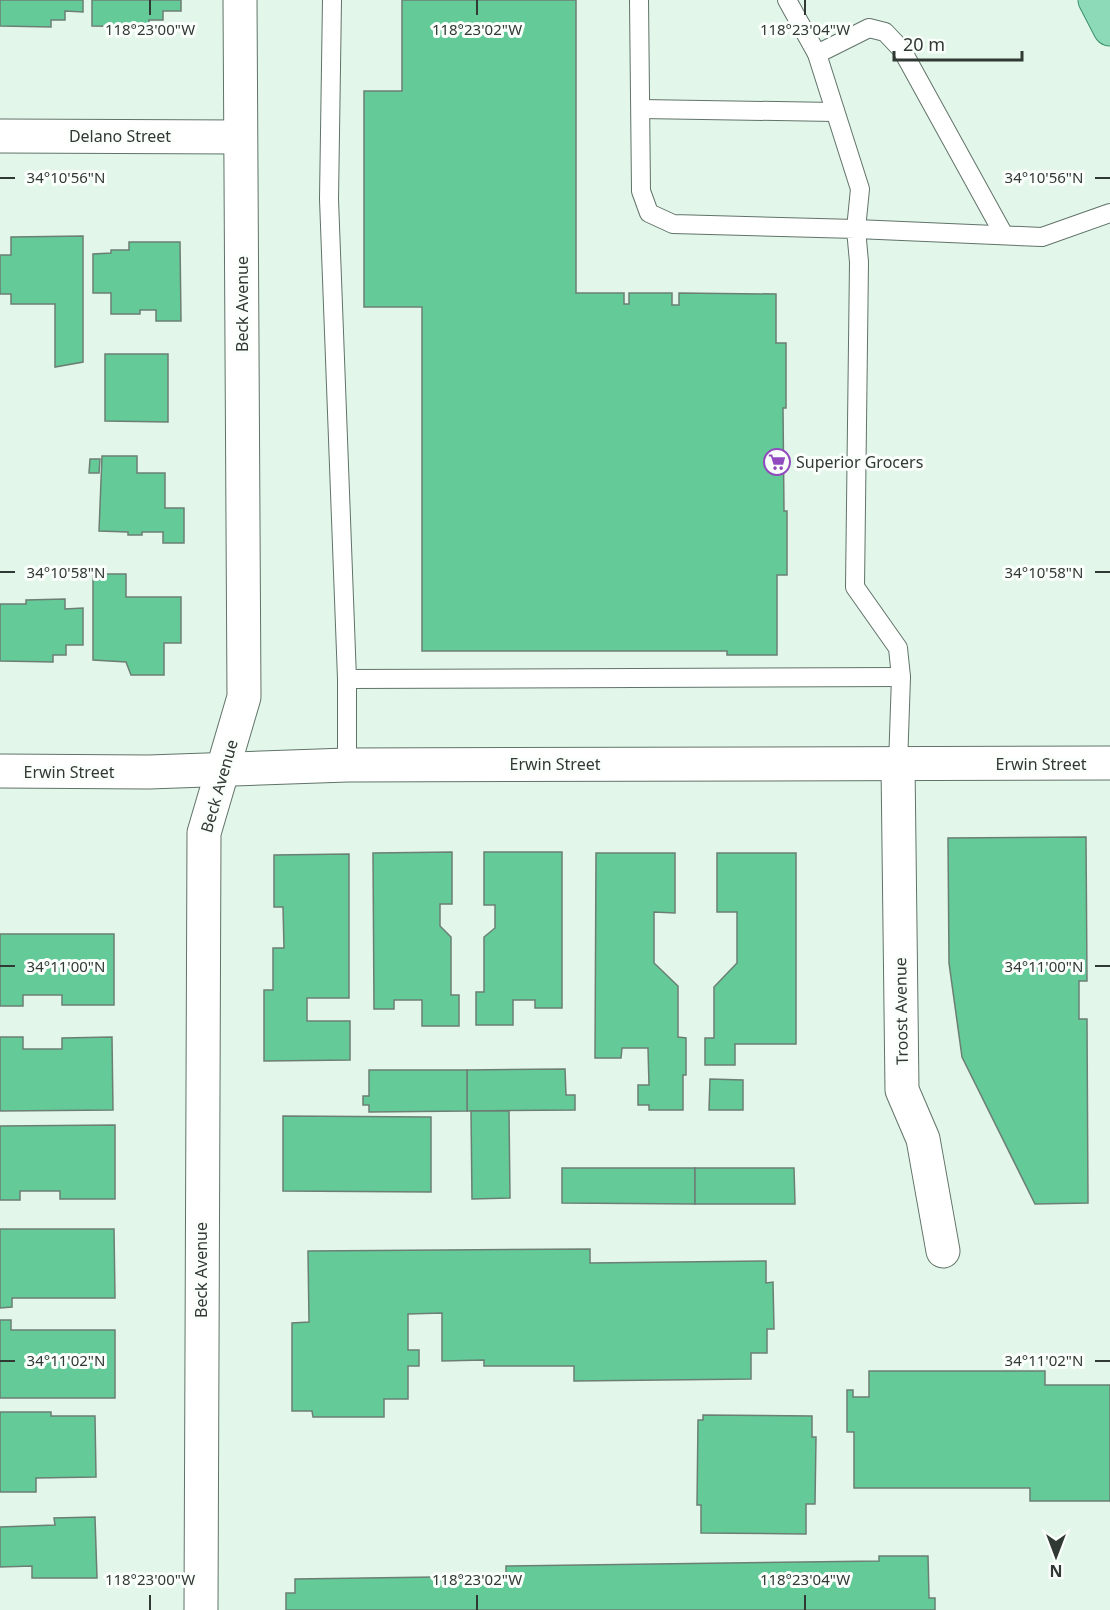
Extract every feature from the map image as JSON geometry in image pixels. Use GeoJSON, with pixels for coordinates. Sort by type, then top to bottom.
{"type":"FeatureCollection","features":[{"type":"Feature","properties":{"kind":"main road"},"geometry":{"type":"LineString","coordinates":[[1095,0],[1110,29]]}},
{"type":"Feature","properties":{"kind":"street","name":"Beck Avenue"},"geometry":{"type":"LineString","coordinates":[[201,1610],[204,833],[244,697],[240,0]]}},
{"type":"Feature","properties":{"kind":"street","name":"Delano Street"},"geometry":{"type":"LineString","coordinates":[[0,136],[240,137]]}},
{"type":"Feature","properties":{"kind":"street","name":"Erwin Street"},"geometry":{"type":"LineString","coordinates":[[0,771],[149,772],[289,765],[1110,763]]}},
{"type":"Feature","properties":{"kind":"street","name":"Troost Avenue"},"geometry":{"type":"LineString","coordinates":[[898,765],[902,1090],[923,1139],[943,1251]]}},
{"type":"Feature","properties":{"kind":"lane"},"geometry":{"type":"LineString","coordinates":[[332,0],[329,198],[347,679],[347,765]]}},
{"type":"Feature","properties":{"kind":"lane"},"geometry":{"type":"LineString","coordinates":[[639,0],[641,191],[649,213],[673,224],[1042,237],[1110,213]]}},
{"type":"Feature","properties":{"kind":"lane"},"geometry":{"type":"LineString","coordinates":[[787,0],[817,54],[860,189],[856,229],[859,262],[855,587],[898,648],[901,677],[898,765]]}},
{"type":"Feature","properties":{"kind":"lane"},"geometry":{"type":"LineString","coordinates":[[817,54],[869,28],[885,32],[902,50],[1004,235]]}},
{"type":"Feature","properties":{"kind":"lane"},"geometry":{"type":"LineString","coordinates":[[641,109],[835,112]]}},
{"type":"Feature","properties":{"kind":"lane"},"geometry":{"type":"LineString","coordinates":[[347,679],[901,677]]}},
{"type":"Feature","properties":{"kind":"building"},"geometry":{"type":"Polygon","coordinates":[[[0,0],[83,0],[83,12],[65,11],[65,20],[51,20],[51,27],[0,26],[0,0]]]}},
{"type":"Feature","properties":{"kind":"building"},"geometry":{"type":"Polygon","coordinates":[[[92,0],[181,0],[181,11],[163,11],[163,20],[149,20],[149,27],[92,26],[92,0]]]}},
{"type":"Feature","properties":{"kind":"building"},"geometry":{"type":"Polygon","coordinates":[[[402,0],[576,0],[576,293],[624,293],[624,304],[629,304],[629,293],[672,293],[672,305],[679,305],[679,293],[776,294],[776,343],[786,343],[786,408],[783,408],[784,511],[787,511],[787,575],[777,575],[777,655],[727,655],[727,651],[422,651],[422,307],[364,307],[364,91],[402,91],[402,0]]]}},
{"type":"Feature","properties":{"kind":"building"},"geometry":{"type":"Polygon","coordinates":[[[83,236],[83,362],[55,367],[55,304],[11,304],[11,294],[0,294],[0,255],[11,255],[11,237],[83,236]]]}},
{"type":"Feature","properties":{"kind":"building"},"geometry":{"type":"Polygon","coordinates":[[[129,242],[180,242],[181,321],[156,321],[156,310],[140,310],[140,314],[111,314],[111,293],[93,293],[93,254],[111,253],[111,250],[129,250],[129,242]]]}},
{"type":"Feature","properties":{"kind":"building"},"geometry":{"type":"Polygon","coordinates":[[[105,354],[168,354],[168,422],[105,421],[105,354]]]}},
{"type":"Feature","properties":{"kind":"building"},"geometry":{"type":"Polygon","coordinates":[[[102,456],[137,456],[137,473],[165,473],[165,508],[184,508],[184,543],[163,543],[163,532],[128,535],[128,532],[99,531],[102,456]]]}},
{"type":"Feature","properties":{"kind":"building"},"geometry":{"type":"Polygon","coordinates":[[[90,459],[100,459],[99,473],[89,473],[90,459]]]}},
{"type":"Feature","properties":{"kind":"building"},"geometry":{"type":"Polygon","coordinates":[[[93,569],[106,569],[106,574],[126,574],[126,597],[181,597],[181,643],[164,643],[164,675],[131,675],[126,662],[93,660],[93,569]]]}},
{"type":"Feature","properties":{"kind":"building"},"geometry":{"type":"Polygon","coordinates":[[[65,599],[65,609],[83,608],[83,645],[66,645],[66,655],[53,655],[53,662],[0,661],[0,604],[26,604],[26,600],[65,599]]]}},
{"type":"Feature","properties":{"kind":"building"},"geometry":{"type":"Polygon","coordinates":[[[1086,837],[1087,981],[1079,981],[1079,1019],[1087,1019],[1088,1203],[1035,1204],[962,1057],[949,963],[948,838],[1086,837]]]}},
{"type":"Feature","properties":{"kind":"building"},"geometry":{"type":"Polygon","coordinates":[[[452,852],[452,904],[440,904],[440,926],[451,937],[451,995],[459,995],[459,1026],[422,1026],[422,1000],[394,1000],[394,1009],[374,1009],[373,853],[452,852]]]}},
{"type":"Feature","properties":{"kind":"building"},"geometry":{"type":"Polygon","coordinates":[[[484,852],[562,852],[562,1008],[535,1008],[535,1000],[513,1000],[513,1025],[476,1025],[476,992],[484,992],[484,937],[495,928],[495,905],[484,905],[484,852]]]}},
{"type":"Feature","properties":{"kind":"building"},"geometry":{"type":"Polygon","coordinates":[[[596,853],[675,853],[675,913],[654,912],[654,963],[678,986],[678,1037],[686,1038],[683,1110],[649,1110],[649,1105],[638,1105],[638,1085],[649,1085],[648,1048],[622,1048],[621,1058],[595,1058],[596,853]]]}},
{"type":"Feature","properties":{"kind":"building"},"geometry":{"type":"Polygon","coordinates":[[[717,853],[796,853],[796,1044],[735,1044],[735,1065],[705,1065],[705,1038],[714,1038],[714,987],[737,963],[737,912],[717,912],[717,853]]]}},
{"type":"Feature","properties":{"kind":"building"},"geometry":{"type":"Polygon","coordinates":[[[349,854],[349,998],[307,998],[307,1021],[350,1021],[350,1060],[264,1061],[264,990],[273,990],[273,948],[284,948],[283,907],[274,907],[274,855],[349,854]]]}},
{"type":"Feature","properties":{"kind":"building"},"geometry":{"type":"Polygon","coordinates":[[[0,934],[114,934],[114,1005],[62,1005],[62,995],[23,995],[23,1006],[0,1006],[0,934]]]}},
{"type":"Feature","properties":{"kind":"building"},"geometry":{"type":"Polygon","coordinates":[[[0,1037],[23,1037],[23,1049],[62,1049],[62,1038],[112,1037],[113,1110],[0,1111],[0,1037]]]}},
{"type":"Feature","properties":{"kind":"building"},"geometry":{"type":"Polygon","coordinates":[[[565,1069],[566,1095],[575,1095],[575,1110],[467,1111],[467,1070],[565,1069]]]}},
{"type":"Feature","properties":{"kind":"building"},"geometry":{"type":"Polygon","coordinates":[[[369,1070],[467,1070],[467,1111],[369,1112],[369,1105],[363,1105],[363,1096],[369,1096],[369,1070]]]}},
{"type":"Feature","properties":{"kind":"building"},"geometry":{"type":"Polygon","coordinates":[[[710,1079],[743,1080],[743,1110],[709,1110],[710,1079]]]}},
{"type":"Feature","properties":{"kind":"building"},"geometry":{"type":"Polygon","coordinates":[[[471,1111],[509,1111],[510,1198],[472,1199],[471,1111]]]}},
{"type":"Feature","properties":{"kind":"building"},"geometry":{"type":"Polygon","coordinates":[[[283,1116],[431,1117],[431,1192],[283,1191],[283,1116]]]}},
{"type":"Feature","properties":{"kind":"building"},"geometry":{"type":"Polygon","coordinates":[[[115,1125],[115,1199],[60,1199],[60,1191],[20,1191],[20,1200],[0,1200],[0,1126],[115,1125]]]}},
{"type":"Feature","properties":{"kind":"building"},"geometry":{"type":"Polygon","coordinates":[[[562,1168],[695,1168],[695,1204],[562,1203],[562,1168]]]}},
{"type":"Feature","properties":{"kind":"building"},"geometry":{"type":"Polygon","coordinates":[[[695,1168],[794,1168],[795,1204],[695,1204],[695,1168]]]}},
{"type":"Feature","properties":{"kind":"building"},"geometry":{"type":"Polygon","coordinates":[[[0,1229],[114,1229],[115,1298],[12,1298],[12,1307],[0,1308],[0,1229]]]}},
{"type":"Feature","properties":{"kind":"building"},"geometry":{"type":"Polygon","coordinates":[[[590,1249],[590,1263],[766,1261],[766,1283],[773,1282],[774,1329],[767,1329],[767,1353],[751,1353],[751,1379],[574,1381],[574,1366],[484,1366],[484,1360],[442,1361],[442,1313],[408,1314],[408,1350],[419,1350],[419,1366],[408,1366],[408,1399],[384,1399],[384,1417],[313,1417],[312,1411],[292,1411],[292,1323],[309,1322],[308,1251],[590,1249]]]}},
{"type":"Feature","properties":{"kind":"building"},"geometry":{"type":"Polygon","coordinates":[[[0,1320],[11,1320],[11,1330],[115,1330],[115,1398],[0,1398],[0,1320]]]}},
{"type":"Feature","properties":{"kind":"building"},"geometry":{"type":"Polygon","coordinates":[[[869,1371],[1045,1371],[1045,1385],[1110,1385],[1110,1501],[1030,1501],[1030,1488],[854,1488],[854,1432],[847,1432],[847,1390],[853,1390],[853,1397],[869,1397],[869,1371]]]}},
{"type":"Feature","properties":{"kind":"building"},"geometry":{"type":"Polygon","coordinates":[[[0,1412],[51,1412],[51,1416],[95,1416],[96,1477],[36,1478],[36,1492],[0,1492],[0,1412]]]}},
{"type":"Feature","properties":{"kind":"building"},"geometry":{"type":"Polygon","coordinates":[[[703,1415],[812,1416],[812,1437],[816,1437],[815,1504],[806,1504],[806,1534],[701,1533],[701,1505],[697,1505],[698,1420],[703,1420],[703,1415]]]}},
{"type":"Feature","properties":{"kind":"building"},"geometry":{"type":"Polygon","coordinates":[[[95,1517],[97,1578],[32,1578],[32,1566],[0,1567],[0,1527],[55,1525],[54,1518],[95,1517]]]}},
{"type":"Feature","properties":{"kind":"building"},"geometry":{"type":"Polygon","coordinates":[[[879,1556],[928,1556],[929,1598],[935,1598],[935,1610],[286,1610],[286,1593],[295,1593],[295,1579],[506,1576],[506,1566],[879,1561],[879,1556]]]}},
{"type":"Feature","properties":{"kind":"place","name":"Superior Grocers"},"geometry":{"type":"Point","coordinates":[777,462]}}]}
